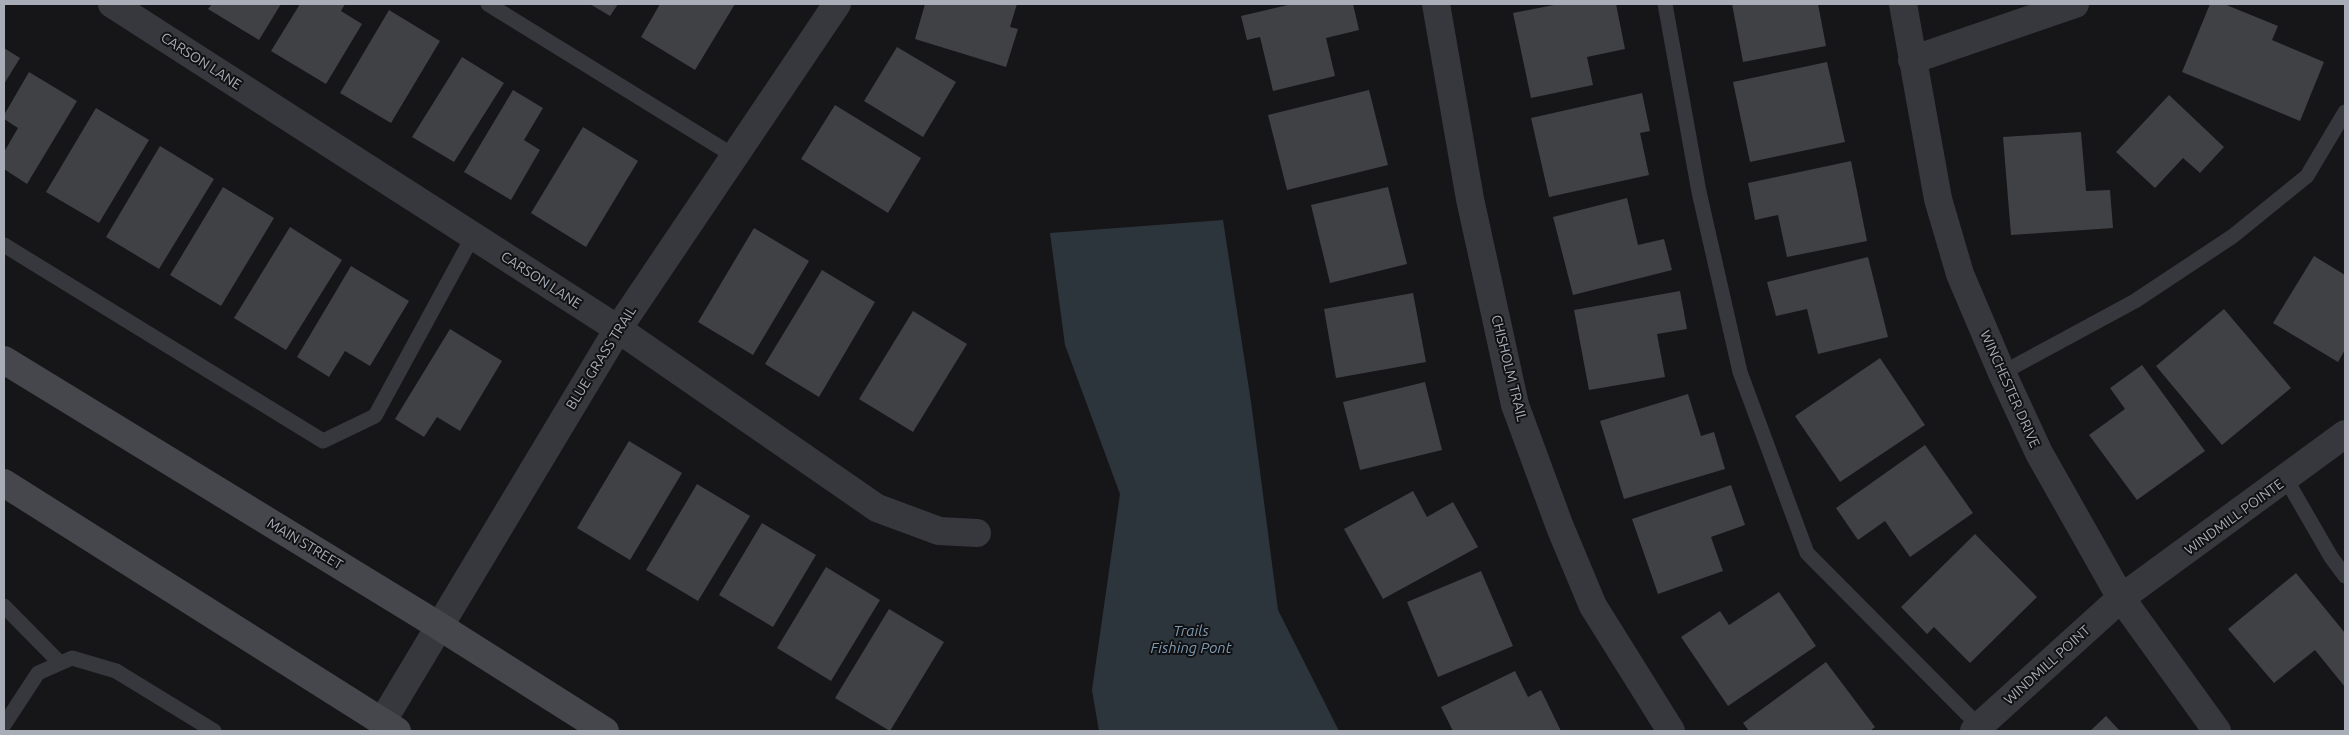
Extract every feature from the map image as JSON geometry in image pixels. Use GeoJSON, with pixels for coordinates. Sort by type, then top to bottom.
{"type":"FeatureCollection","features":[{"type":"Feature","properties":{"kind":"main road","name":"MAIN STREET"},"geometry":{"type":"LineString","coordinates":[[4,360],[439,626],[605,731]]}},
{"type":"Feature","properties":{"kind":"main road"},"geometry":{"type":"LineString","coordinates":[[4,483],[390,726]]}},
{"type":"Feature","properties":{"kind":"street","name":"CARSON LANE"},"geometry":{"type":"LineString","coordinates":[[112,4],[618,329],[877,508],[939,531],[977,533]]}},
{"type":"Feature","properties":{"kind":"street","name":"BLUE GRASS TRAIL"},"geometry":{"type":"LineString","coordinates":[[390,726],[439,626],[618,329],[837,4]]}},
{"type":"Feature","properties":{"kind":"street","name":"CHISHOLM TRAIL"},"geometry":{"type":"LineString","coordinates":[[1436,4],[1470,198],[1515,405],[1560,528],[1593,606],[1671,731]]}},
{"type":"Feature","properties":{"kind":"street","name":"WINCHESTER DRIVE"},"geometry":{"type":"LineString","coordinates":[[1903,4],[1938,199],[1960,274],[2002,373],[2039,453],[2121,598],[2218,731]]}},
{"type":"Feature","properties":{"kind":"street"},"geometry":{"type":"LineString","coordinates":[[1912,60],[2076,4]]}},
{"type":"Feature","properties":{"kind":"street","name":"WINDMILL POINTE"},"geometry":{"type":"LineString","coordinates":[[2121,598],[2345,434]]}},
{"type":"Feature","properties":{"kind":"street","name":"WINDMILL POINT"},"geometry":{"type":"LineString","coordinates":[[1979,730],[2121,598]]}},
{"type":"Feature","properties":{"kind":"lane"},"geometry":{"type":"LineString","coordinates":[[488,4],[734,156]]}},
{"type":"Feature","properties":{"kind":"lane"},"geometry":{"type":"LineString","coordinates":[[1665,4],[1699,192],[1740,372],[1807,553],[1979,730]]}},
{"type":"Feature","properties":{"kind":"lane"},"geometry":{"type":"LineString","coordinates":[[2002,373],[2135,301],[2232,236],[2307,176],[2345,112]]}},
{"type":"Feature","properties":{"kind":"lane"},"geometry":{"type":"LineString","coordinates":[[4,245],[323,441],[375,416],[473,236]]}},
{"type":"Feature","properties":{"kind":"lane"},"geometry":{"type":"LineString","coordinates":[[2286,479],[2331,558],[2345,576]]}},
{"type":"Feature","properties":{"kind":"lane"},"geometry":{"type":"LineString","coordinates":[[4,606],[60,663]]}},
{"type":"Feature","properties":{"kind":"lane"},"geometry":{"type":"LineString","coordinates":[[4,725],[38,672],[72,658],[116,671],[214,731]]}},
{"type":"Feature","properties":{"kind":"water","name":"Trails Fishing Pont"},"geometry":{"type":"Polygon","coordinates":[[[1223,220],[1251,402],[1278,610],[1339,731],[1099,731],[1092,690],[1120,494],[1065,345],[1050,233],[1223,220]]]}},
{"type":"Feature","properties":{"kind":"building"},"geometry":{"type":"Polygon","coordinates":[[[212,4],[281,4],[259,40],[208,9],[212,4]]]}},
{"type":"Feature","properties":{"kind":"building"},"geometry":{"type":"Polygon","coordinates":[[[300,4],[345,4],[341,11],[362,24],[326,84],[271,51],[300,4]]]}},
{"type":"Feature","properties":{"kind":"building"},"geometry":{"type":"Polygon","coordinates":[[[590,4],[618,4],[610,16],[590,4]]]}},
{"type":"Feature","properties":{"kind":"building"},"geometry":{"type":"Polygon","coordinates":[[[660,4],[735,4],[695,70],[641,37],[660,4]]]}},
{"type":"Feature","properties":{"kind":"building"},"geometry":{"type":"Polygon","coordinates":[[[925,4],[1017,4],[1010,27],[1018,29],[1006,67],[915,39],[925,4]]]}},
{"type":"Feature","properties":{"kind":"building"},"geometry":{"type":"Polygon","coordinates":[[[1292,4],[1353,4],[1359,30],[1326,38],[1335,76],[1273,91],[1260,37],[1247,40],[1241,16],[1292,4]]]}},
{"type":"Feature","properties":{"kind":"building"},"geometry":{"type":"Polygon","coordinates":[[[1559,4],[1616,4],[1625,49],[1587,57],[1593,85],[1531,98],[1513,13],[1559,4]]]}},
{"type":"Feature","properties":{"kind":"building"},"geometry":{"type":"Polygon","coordinates":[[[1732,4],[1818,4],[1826,46],[1743,62],[1732,4]]]}},
{"type":"Feature","properties":{"kind":"building"},"geometry":{"type":"Polygon","coordinates":[[[2210,4],[2224,4],[2278,26],[2272,40],[2324,62],[2300,121],[2182,72],[2210,4]]]}},
{"type":"Feature","properties":{"kind":"building"},"geometry":{"type":"Polygon","coordinates":[[[389,10],[440,41],[391,123],[340,93],[389,10]]]}},
{"type":"Feature","properties":{"kind":"building"},"geometry":{"type":"Polygon","coordinates":[[[897,47],[956,82],[923,137],[864,101],[897,47]]]}},
{"type":"Feature","properties":{"kind":"building"},"geometry":{"type":"Polygon","coordinates":[[[4,48],[20,58],[4,84],[4,48]]]}},
{"type":"Feature","properties":{"kind":"building"},"geometry":{"type":"Polygon","coordinates":[[[462,57],[504,83],[454,162],[412,137],[462,57]]]}},
{"type":"Feature","properties":{"kind":"building"},"geometry":{"type":"Polygon","coordinates":[[[1827,62],[1845,142],[1750,162],[1733,82],[1827,62]]]}},
{"type":"Feature","properties":{"kind":"building"},"geometry":{"type":"Polygon","coordinates":[[[29,72],[77,101],[27,184],[4,169],[4,152],[18,128],[4,119],[4,115],[29,72]]]}},
{"type":"Feature","properties":{"kind":"building"},"geometry":{"type":"Polygon","coordinates":[[[513,90],[543,108],[524,140],[540,150],[511,200],[464,172],[513,90]]]}},
{"type":"Feature","properties":{"kind":"building"},"geometry":{"type":"Polygon","coordinates":[[[1369,90],[1388,165],[1287,190],[1268,115],[1369,90]]]}},
{"type":"Feature","properties":{"kind":"building"},"geometry":{"type":"Polygon","coordinates":[[[1642,93],[1650,131],[1640,133],[1649,175],[1549,197],[1531,118],[1642,93]]]}},
{"type":"Feature","properties":{"kind":"building"},"geometry":{"type":"Polygon","coordinates":[[[2169,95],[2224,147],[2200,173],[2183,158],[2155,188],[2116,152],[2169,95]]]}},
{"type":"Feature","properties":{"kind":"building"},"geometry":{"type":"Polygon","coordinates":[[[835,105],[921,158],[888,213],[801,159],[835,105]]]}},
{"type":"Feature","properties":{"kind":"building"},"geometry":{"type":"Polygon","coordinates":[[[96,108],[149,140],[99,223],[46,192],[96,108]]]}},
{"type":"Feature","properties":{"kind":"building"},"geometry":{"type":"Polygon","coordinates":[[[583,127],[638,161],[586,247],[531,213],[583,127]]]}},
{"type":"Feature","properties":{"kind":"building"},"geometry":{"type":"Polygon","coordinates":[[[2081,132],[2086,191],[2110,190],[2113,228],[2011,235],[2003,137],[2081,132]]]}},
{"type":"Feature","properties":{"kind":"building"},"geometry":{"type":"Polygon","coordinates":[[[160,146],[214,179],[159,269],[106,237],[160,146]]]}},
{"type":"Feature","properties":{"kind":"building"},"geometry":{"type":"Polygon","coordinates":[[[1851,161],[1867,241],[1787,257],[1778,215],[1755,220],[1748,183],[1851,161]]]}},
{"type":"Feature","properties":{"kind":"building"},"geometry":{"type":"Polygon","coordinates":[[[223,187],[274,218],[221,306],[170,275],[223,187]]]}},
{"type":"Feature","properties":{"kind":"building"},"geometry":{"type":"Polygon","coordinates":[[[1388,187],[1407,264],[1330,283],[1311,205],[1388,187]]]}},
{"type":"Feature","properties":{"kind":"building"},"geometry":{"type":"Polygon","coordinates":[[[1627,198],[1638,245],[1664,239],[1672,270],[1573,295],[1553,217],[1627,198]]]}},
{"type":"Feature","properties":{"kind":"building"},"geometry":{"type":"Polygon","coordinates":[[[290,227],[342,260],[286,350],[234,318],[290,227]]]}},
{"type":"Feature","properties":{"kind":"building"},"geometry":{"type":"Polygon","coordinates":[[[754,228],[809,261],[753,355],[698,322],[754,228]]]}},
{"type":"Feature","properties":{"kind":"building"},"geometry":{"type":"Polygon","coordinates":[[[2314,256],[2345,275],[2345,350],[2338,362],[2273,323],[2314,256]]]}},
{"type":"Feature","properties":{"kind":"building"},"geometry":{"type":"Polygon","coordinates":[[[1868,257],[1888,337],[1818,354],[1807,309],[1776,316],[1767,282],[1868,257]]]}},
{"type":"Feature","properties":{"kind":"building"},"geometry":{"type":"Polygon","coordinates":[[[351,266],[409,301],[370,366],[345,351],[329,377],[297,357],[351,266]]]}},
{"type":"Feature","properties":{"kind":"building"},"geometry":{"type":"Polygon","coordinates":[[[822,270],[875,302],[819,397],[765,364],[822,270]]]}},
{"type":"Feature","properties":{"kind":"building"},"geometry":{"type":"Polygon","coordinates":[[[1680,291],[1687,329],[1657,334],[1665,377],[1589,390],[1574,310],[1680,291]]]}},
{"type":"Feature","properties":{"kind":"building"},"geometry":{"type":"Polygon","coordinates":[[[1413,293],[1426,362],[1336,378],[1324,309],[1413,293]]]}},
{"type":"Feature","properties":{"kind":"building"},"geometry":{"type":"Polygon","coordinates":[[[2224,309],[2291,388],[2222,445],[2156,366],[2224,309]]]}},
{"type":"Feature","properties":{"kind":"building"},"geometry":{"type":"Polygon","coordinates":[[[913,311],[967,344],[913,432],[859,399],[913,311]]]}},
{"type":"Feature","properties":{"kind":"building"},"geometry":{"type":"Polygon","coordinates":[[[450,329],[502,361],[460,431],[437,417],[424,437],[395,419],[450,329]]]}},
{"type":"Feature","properties":{"kind":"building"},"geometry":{"type":"Polygon","coordinates":[[[1880,358],[1925,425],[1840,482],[1795,416],[1880,358]]]}},
{"type":"Feature","properties":{"kind":"building"},"geometry":{"type":"Polygon","coordinates":[[[2142,365],[2205,451],[2137,500],[2089,435],[2125,409],[2110,388],[2142,365]]]}},
{"type":"Feature","properties":{"kind":"building"},"geometry":{"type":"Polygon","coordinates":[[[1425,382],[1442,450],[1360,470],[1343,402],[1425,382]]]}},
{"type":"Feature","properties":{"kind":"building"},"geometry":{"type":"Polygon","coordinates":[[[1688,394],[1701,436],[1714,432],[1725,469],[1624,499],[1600,421],[1688,394]]]}},
{"type":"Feature","properties":{"kind":"building"},"geometry":{"type":"Polygon","coordinates":[[[629,441],[682,473],[630,560],[577,528],[629,441]]]}},
{"type":"Feature","properties":{"kind":"building"},"geometry":{"type":"Polygon","coordinates":[[[1925,445],[1973,513],[1910,557],[1885,521],[1858,540],[1836,508],[1925,445]]]}},
{"type":"Feature","properties":{"kind":"building"},"geometry":{"type":"Polygon","coordinates":[[[697,484],[750,516],[698,601],[646,570],[697,484]]]}},
{"type":"Feature","properties":{"kind":"building"},"geometry":{"type":"Polygon","coordinates":[[[1731,485],[1745,525],[1711,537],[1723,571],[1658,594],[1632,519],[1731,485]]]}},
{"type":"Feature","properties":{"kind":"building"},"geometry":{"type":"Polygon","coordinates":[[[1413,491],[1427,517],[1453,502],[1478,547],[1383,599],[1344,529],[1413,491]]]}},
{"type":"Feature","properties":{"kind":"building"},"geometry":{"type":"Polygon","coordinates":[[[762,523],[816,555],[773,627],[719,595],[762,523]]]}},
{"type":"Feature","properties":{"kind":"building"},"geometry":{"type":"Polygon","coordinates":[[[1975,534],[2037,597],[1970,663],[1934,627],[1927,634],[1901,607],[1975,534]]]}},
{"type":"Feature","properties":{"kind":"building"},"geometry":{"type":"Polygon","coordinates":[[[826,567],[880,600],[831,681],[777,648],[826,567]]]}},
{"type":"Feature","properties":{"kind":"building"},"geometry":{"type":"Polygon","coordinates":[[[1481,571],[1513,646],[1438,677],[1407,602],[1481,571]]]}},
{"type":"Feature","properties":{"kind":"building"},"geometry":{"type":"Polygon","coordinates":[[[2296,573],[2345,633],[2345,687],[2315,650],[2274,683],[2228,629],[2296,573]]]}},
{"type":"Feature","properties":{"kind":"building"},"geometry":{"type":"Polygon","coordinates":[[[1779,592],[1816,646],[1728,706],[1681,637],[1720,611],[1729,625],[1779,592]]]}},
{"type":"Feature","properties":{"kind":"building"},"geometry":{"type":"Polygon","coordinates":[[[889,609],[944,642],[890,731],[835,698],[889,609]]]}},
{"type":"Feature","properties":{"kind":"building"},"geometry":{"type":"Polygon","coordinates":[[[1826,662],[1875,727],[1870,731],[1749,731],[1743,723],[1826,662]]]}},
{"type":"Feature","properties":{"kind":"building"},"geometry":{"type":"Polygon","coordinates":[[[1515,671],[1528,697],[1541,690],[1561,731],[1453,731],[1441,707],[1515,671]]]}},
{"type":"Feature","properties":{"kind":"building"},"geometry":{"type":"Polygon","coordinates":[[[2106,716],[2120,731],[2090,731],[2106,716]]]}}]}
